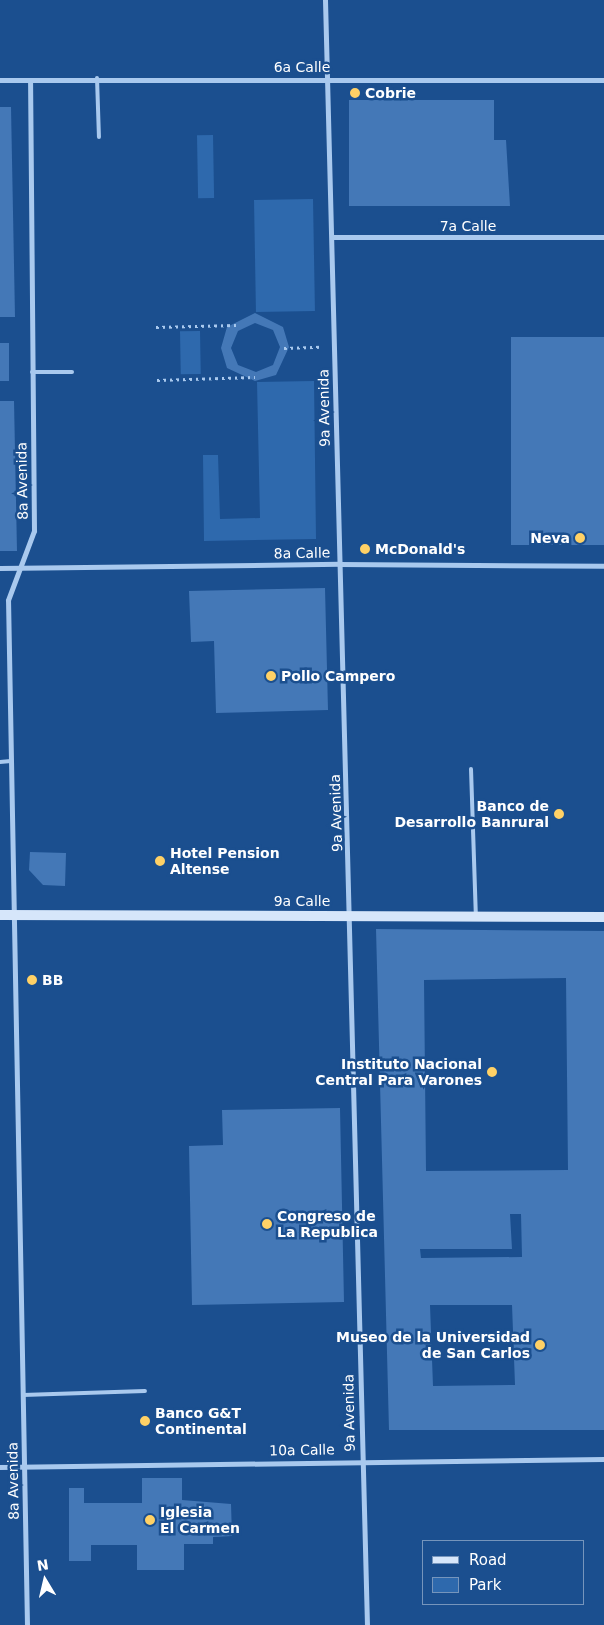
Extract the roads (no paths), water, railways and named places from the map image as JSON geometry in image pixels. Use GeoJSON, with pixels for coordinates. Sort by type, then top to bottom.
{"type":"FeatureCollection","features":[{"type":"Feature","properties":{"kind":"main road","name":"9a Calle"},"geometry":{"type":"LineString","coordinates":[[0,915],[604,917]]}},
{"type":"Feature","properties":{"kind":"street","name":"9a Avenida"},"geometry":{"type":"LineString","coordinates":[[325,0],[367,1625]]}},
{"type":"Feature","properties":{"kind":"street","name":"6a Calle"},"geometry":{"type":"LineString","coordinates":[[0,80],[30,81],[97,78],[604,80]]}},
{"type":"Feature","properties":{"kind":"street","name":"8a Avenida"},"geometry":{"type":"LineString","coordinates":[[27,1625],[8,600],[16,568],[34,530],[30,81]]}},
{"type":"Feature","properties":{"kind":"street","name":"7a Calle"},"geometry":{"type":"LineString","coordinates":[[332,237],[604,237]]}},
{"type":"Feature","properties":{"kind":"street","name":"8a Calle"},"geometry":{"type":"LineString","coordinates":[[0,568],[339,564],[604,566]]}},
{"type":"Feature","properties":{"kind":"street","name":"10a Calle"},"geometry":{"type":"LineString","coordinates":[[0,1467],[362,1460],[604,1459]]}},
{"type":"Feature","properties":{"kind":"lane"},"geometry":{"type":"LineString","coordinates":[[97,78],[99,137]]}},
{"type":"Feature","properties":{"kind":"lane"},"geometry":{"type":"LineString","coordinates":[[32,372],[72,372]]}},
{"type":"Feature","properties":{"kind":"lane"},"geometry":{"type":"LineString","coordinates":[[0,762],[11,761]]}},
{"type":"Feature","properties":{"kind":"lane"},"geometry":{"type":"LineString","coordinates":[[471,769],[476,916]]}},
{"type":"Feature","properties":{"kind":"lane"},"geometry":{"type":"LineString","coordinates":[[23,1395],[145,1391]]}},
{"type":"Feature","properties":{"kind":"place","name":"Cobrie"},"geometry":{"type":"Point","coordinates":[355,93]}},
{"type":"Feature","properties":{"kind":"place","name":"Neva"},"geometry":{"type":"Point","coordinates":[580,538]}},
{"type":"Feature","properties":{"kind":"place","name":"McDonald's"},"geometry":{"type":"Point","coordinates":[365,549]}},
{"type":"Feature","properties":{"kind":"place","name":"Pollo Campero"},"geometry":{"type":"Point","coordinates":[271,676]}},
{"type":"Feature","properties":{"kind":"place","name":"Banco de Desarrollo Banrural"},"geometry":{"type":"Point","coordinates":[559,814]}},
{"type":"Feature","properties":{"kind":"place","name":"Hotel Pension Altense"},"geometry":{"type":"Point","coordinates":[160,861]}},
{"type":"Feature","properties":{"kind":"place","name":"BB"},"geometry":{"type":"Point","coordinates":[32,980]}},
{"type":"Feature","properties":{"kind":"place","name":"Instituto Nacional Central Para Varones"},"geometry":{"type":"Point","coordinates":[492,1072]}},
{"type":"Feature","properties":{"kind":"place","name":"Congreso de La Republica"},"geometry":{"type":"Point","coordinates":[267,1224]}},
{"type":"Feature","properties":{"kind":"place","name":"Museo de la Universidad de San Carlos"},"geometry":{"type":"Point","coordinates":[540,1345]}},
{"type":"Feature","properties":{"kind":"place","name":"Banco G&T Continental"},"geometry":{"type":"Point","coordinates":[145,1421]}},
{"type":"Feature","properties":{"kind":"place","name":"Iglesia El Carmen"},"geometry":{"type":"Point","coordinates":[150,1520]}}]}
